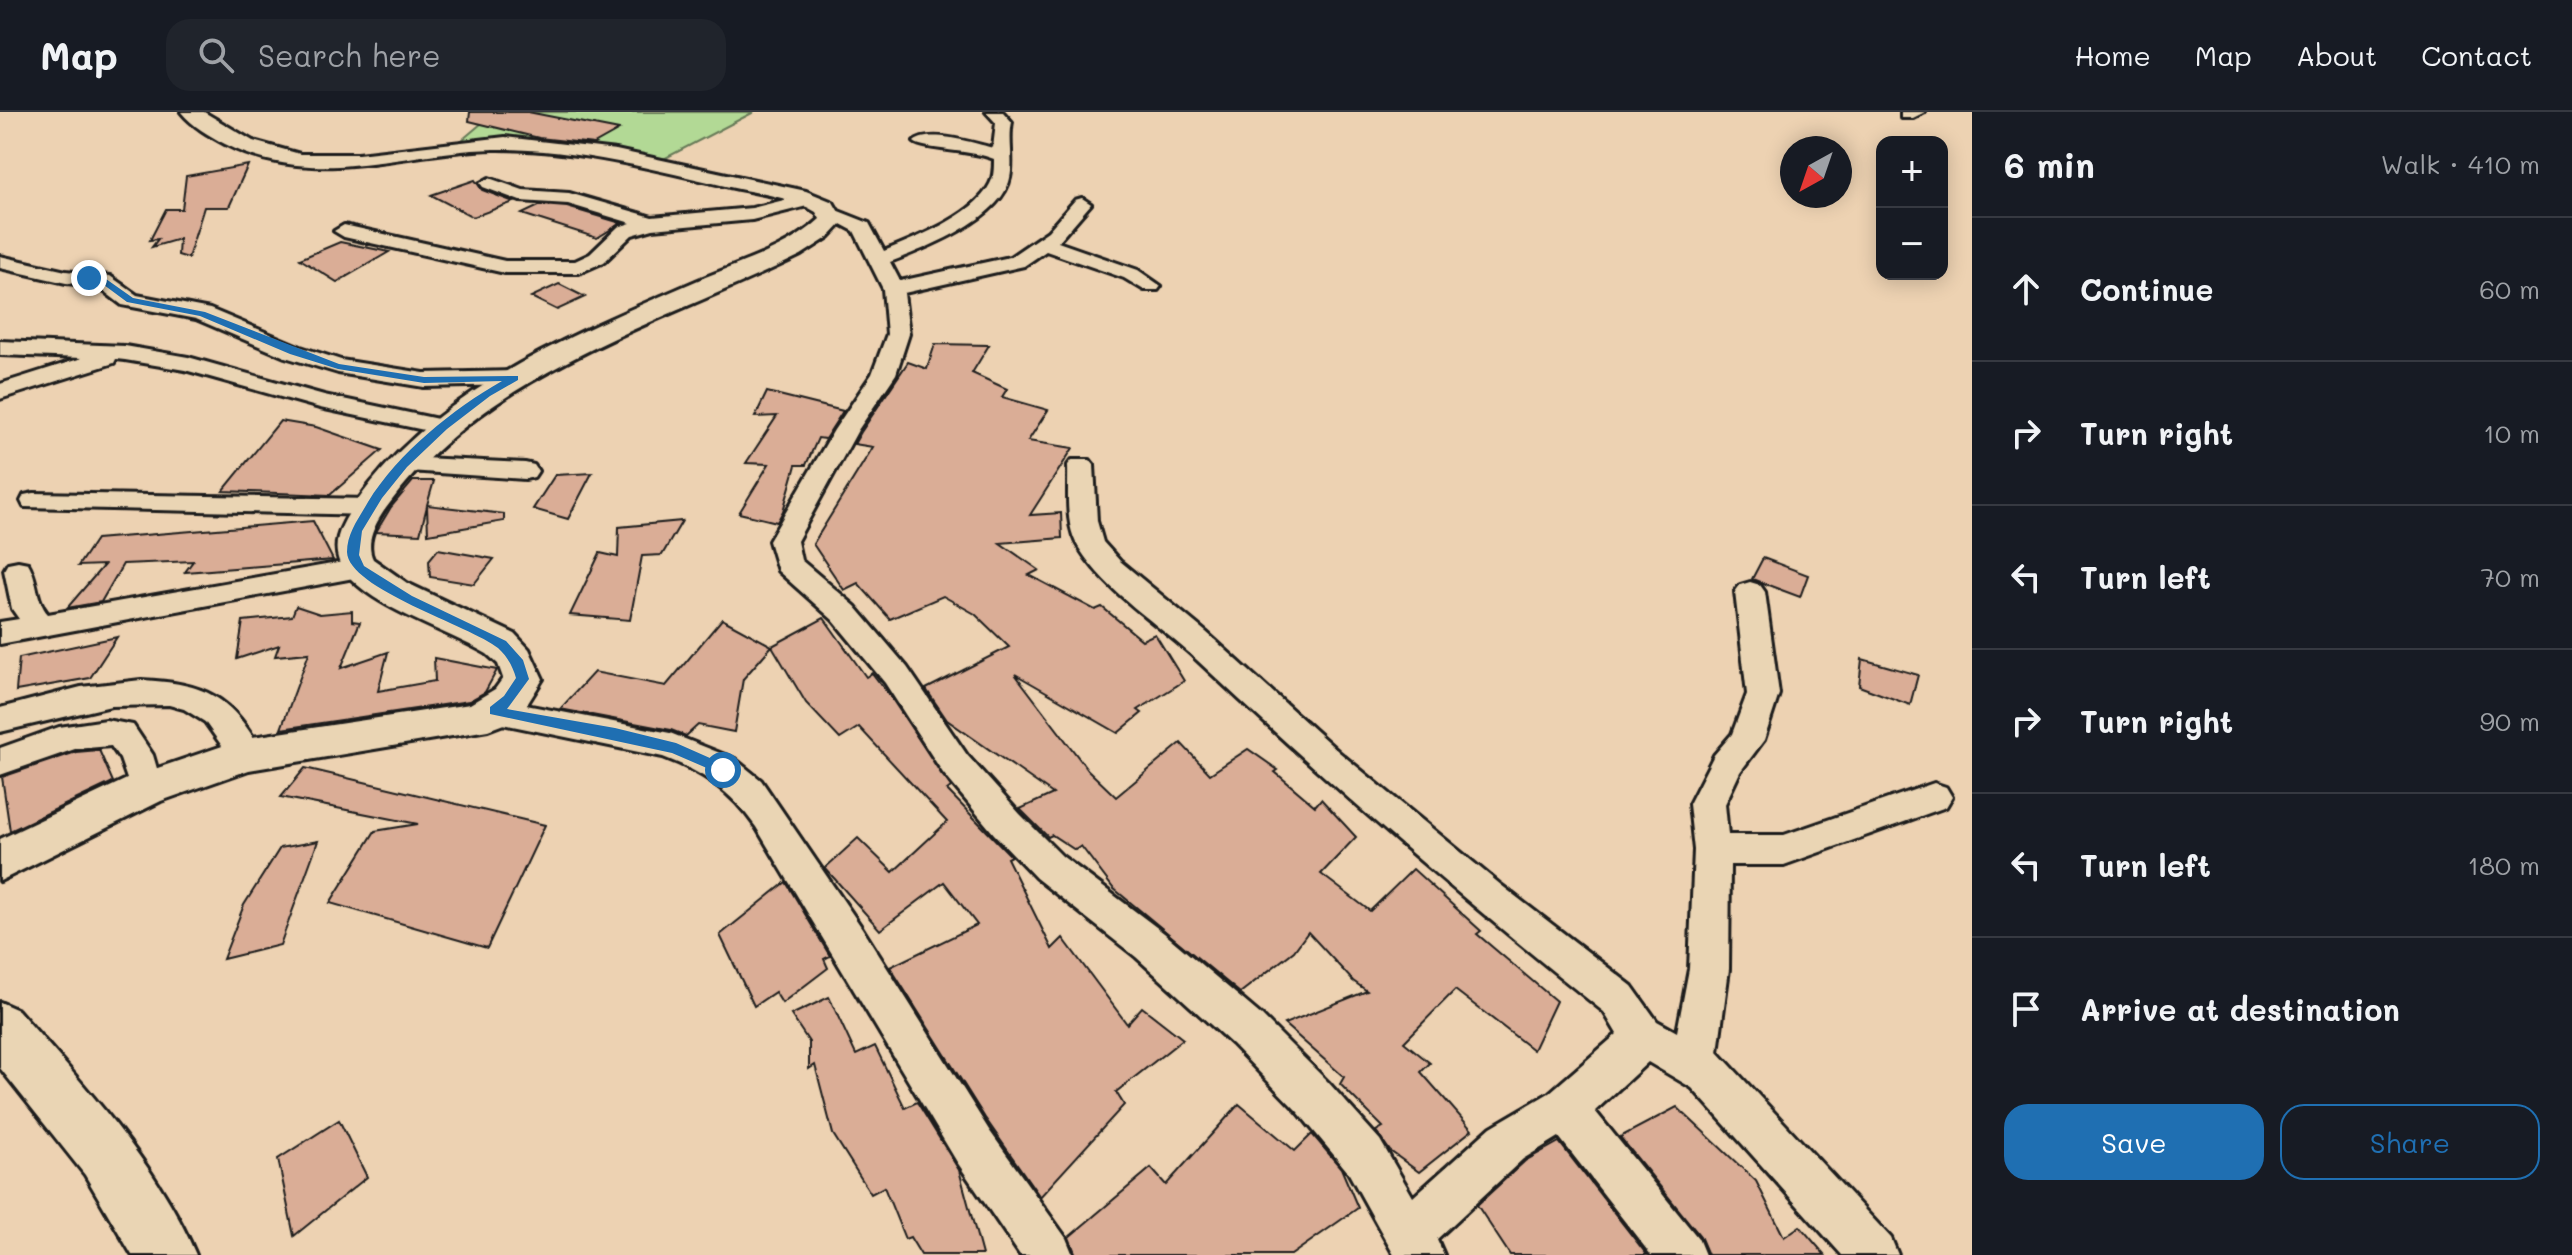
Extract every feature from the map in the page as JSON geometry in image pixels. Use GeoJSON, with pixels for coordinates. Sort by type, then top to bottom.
{"type":"FeatureCollection","features":[{"type":"Feature","properties":{"kind":"street"},"geometry":{"type":"LineString","coordinates":[[191,112],[245,147],[270,157],[369,160],[483,143],[506,143],[631,161],[819,207],[862,227],[885,275],[898,334],[884,374],[846,430],[783,541],[788,564],[844,613],[896,675],[955,764],[1049,867],[1150,945],[1204,992],[1247,1030],[1313,1097],[1364,1156],[1414,1244],[1507,1143],[1565,1109],[1637,1044],[1642,1035]]}},
{"type":"Feature","properties":{"kind":"street"},"geometry":{"type":"LineString","coordinates":[[885,275],[920,243],[975,211],[1000,182],[1003,158],[1000,134],[1004,122],[994,112]]}},
{"type":"Feature","properties":{"kind":"street"},"geometry":{"type":"LineString","coordinates":[[922,142],[977,147],[1003,158]]}},
{"type":"Feature","properties":{"kind":"street"},"geometry":{"type":"LineString","coordinates":[[489,183],[520,195],[569,199],[651,223]]}},
{"type":"Feature","properties":{"kind":"street"},"geometry":{"type":"LineString","coordinates":[[885,275],[1008,265],[1045,244],[1082,204]]}},
{"type":"Feature","properties":{"kind":"street"},"geometry":{"type":"LineString","coordinates":[[344,231],[505,267],[564,267],[587,264],[625,231],[651,223],[819,207]]}},
{"type":"Feature","properties":{"kind":"street"},"geometry":{"type":"LineString","coordinates":[[0,861],[146,789],[246,754],[429,728],[495,711],[509,700],[523,679],[518,663],[502,644],[407,599],[360,568],[353,555],[357,531],[371,507],[403,465],[443,427],[487,394],[566,350],[823,231],[832,221],[819,207]]}},
{"type":"Feature","properties":{"kind":"street"},"geometry":{"type":"LineString","coordinates":[[1045,244],[1131,274],[1151,286]]}},
{"type":"Feature","properties":{"kind":"street"},"geometry":{"type":"LineString","coordinates":[[0,262],[43,269],[66,277],[103,280],[130,300],[202,314],[293,352],[338,366],[424,380],[515,378]]}},
{"type":"Feature","properties":{"kind":"street"},"geometry":{"type":"LineString","coordinates":[[0,348],[125,353],[188,364],[320,401],[443,427]]}},
{"type":"Feature","properties":{"kind":"street"},"geometry":{"type":"LineString","coordinates":[[0,392],[125,353]]}},
{"type":"Feature","properties":{"kind":"street"},"geometry":{"type":"LineString","coordinates":[[403,465],[525,471]]}},
{"type":"Feature","properties":{"kind":"street"},"geometry":{"type":"LineString","coordinates":[[1081,465],[1083,521],[1090,544],[1110,568],[1195,640],[1350,781],[1524,926],[1618,999],[1642,1035],[1707,1073]]}},
{"type":"Feature","properties":{"kind":"street"},"geometry":{"type":"LineString","coordinates":[[34,501],[371,507]]}},
{"type":"Feature","properties":{"kind":"street"},"geometry":{"type":"LineString","coordinates":[[0,633],[360,568]]}},
{"type":"Feature","properties":{"kind":"street"},"geometry":{"type":"LineString","coordinates":[[18,570],[27,609],[41,625]]}},
{"type":"Feature","properties":{"kind":"street"},"geometry":{"type":"LineString","coordinates":[[1750,592],[1763,694],[1747,740],[1726,764],[1707,804],[1712,850],[1709,969],[1696,1044],[1698,1057],[1707,1073],[1874,1255]]}},
{"type":"Feature","properties":{"kind":"street"},"geometry":{"type":"LineString","coordinates":[[0,720],[98,696],[157,692],[187,695],[219,714],[246,754]]}},
{"type":"Feature","properties":{"kind":"street"},"geometry":{"type":"LineString","coordinates":[[495,711],[540,722],[615,733],[676,749],[723,770],[761,803],[781,840],[869,970],[974,1148],[1049,1255]]}},
{"type":"Feature","properties":{"kind":"street"},"geometry":{"type":"LineString","coordinates":[[0,762],[82,734],[108,731],[121,734],[136,755],[146,789]]}},
{"type":"Feature","properties":{"kind":"street"},"geometry":{"type":"LineString","coordinates":[[1712,850],[1784,850],[1934,797]]}},
{"type":"Feature","properties":{"kind":"street"},"geometry":{"type":"LineString","coordinates":[[5,1041],[105,1155],[166,1255]]}},
{"type":"Feature","properties":{"kind":"street"},"geometry":{"type":"LineString","coordinates":[[1565,1109],[1681,1255]]}},
{"type":"Feature","properties":{"kind":"green space"},"geometry":{"type":"Polygon","coordinates":[[[495,112],[754,112],[656,163],[456,145],[495,112]]]}},
{"type":"Feature","properties":{"kind":"building"},"geometry":{"type":"Polygon","coordinates":[[[470,112],[528,112],[619,130],[594,144],[539,138],[469,121],[470,112]]]}},
{"type":"Feature","properties":{"kind":"building"},"geometry":{"type":"Polygon","coordinates":[[[248,165],[229,207],[204,207],[188,258],[178,255],[179,239],[152,247],[158,239],[150,240],[166,209],[182,209],[186,176],[248,165]]]}},
{"type":"Feature","properties":{"kind":"building"},"geometry":{"type":"Polygon","coordinates":[[[475,180],[482,190],[514,202],[473,217],[431,195],[475,180]]]}},
{"type":"Feature","properties":{"kind":"building"},"geometry":{"type":"Polygon","coordinates":[[[541,205],[567,207],[621,223],[597,238],[522,214],[541,205]]]}},
{"type":"Feature","properties":{"kind":"building"},"geometry":{"type":"Polygon","coordinates":[[[340,242],[389,252],[337,282],[300,259],[340,242]]]}},
{"type":"Feature","properties":{"kind":"building"},"geometry":{"type":"Polygon","coordinates":[[[559,284],[585,297],[557,310],[531,297],[559,284]]]}},
{"type":"Feature","properties":{"kind":"building"},"geometry":{"type":"Polygon","coordinates":[[[935,344],[989,345],[972,373],[1007,389],[1002,397],[1048,410],[1028,441],[1073,448],[1030,515],[1061,513],[1062,538],[1000,543],[1039,570],[1029,575],[1095,610],[1102,607],[1142,640],[1155,634],[1184,681],[1138,710],[1142,713],[1118,733],[1015,674],[1088,770],[1116,797],[1181,743],[1210,774],[1248,749],[1278,770],[1275,772],[1315,806],[1321,799],[1356,837],[1321,874],[1370,911],[1413,869],[1481,931],[1477,934],[1556,1001],[1533,1050],[1455,990],[1404,1042],[1430,1063],[1421,1072],[1472,1130],[1419,1172],[1390,1151],[1376,1131],[1383,1127],[1340,1084],[1344,1077],[1284,1024],[1367,991],[1353,981],[1308,932],[1294,951],[1240,993],[1113,888],[1081,846],[1075,850],[1052,835],[1048,837],[1020,809],[1053,794],[947,720],[926,689],[1009,647],[975,614],[943,596],[890,619],[858,583],[844,590],[813,544],[873,447],[854,444],[861,432],[908,362],[927,369],[935,344]]]}},
{"type":"Feature","properties":{"kind":"building"},"geometry":{"type":"Polygon","coordinates":[[[767,392],[843,411],[825,439],[818,438],[806,465],[796,465],[777,522],[739,513],[769,464],[746,463],[777,416],[755,417],[767,392]]]}},
{"type":"Feature","properties":{"kind":"building"},"geometry":{"type":"Polygon","coordinates":[[[280,421],[316,427],[382,450],[330,495],[223,491],[280,421]]]}},
{"type":"Feature","properties":{"kind":"building"},"geometry":{"type":"Polygon","coordinates":[[[592,473],[568,519],[533,509],[555,475],[592,473]]]}},
{"type":"Feature","properties":{"kind":"building"},"geometry":{"type":"Polygon","coordinates":[[[413,481],[434,481],[427,505],[504,514],[504,521],[428,534],[427,506],[420,534],[376,532],[391,507],[413,481]]]}},
{"type":"Feature","properties":{"kind":"building"},"geometry":{"type":"Polygon","coordinates":[[[313,521],[333,560],[185,572],[193,561],[123,564],[101,602],[67,608],[104,565],[78,566],[96,539],[313,521]]]}},
{"type":"Feature","properties":{"kind":"building"},"geometry":{"type":"Polygon","coordinates":[[[682,521],[662,555],[642,556],[630,620],[570,615],[600,553],[618,557],[619,527],[682,521]]]}},
{"type":"Feature","properties":{"kind":"building"},"geometry":{"type":"Polygon","coordinates":[[[438,549],[494,559],[474,584],[430,577],[429,560],[438,549]]]}},
{"type":"Feature","properties":{"kind":"building"},"geometry":{"type":"Polygon","coordinates":[[[1763,558],[1808,575],[1800,597],[1752,579],[1763,558]]]}},
{"type":"Feature","properties":{"kind":"building"},"geometry":{"type":"Polygon","coordinates":[[[296,606],[320,614],[352,611],[352,621],[360,622],[341,668],[388,652],[378,691],[435,681],[434,658],[497,670],[485,692],[469,701],[281,729],[309,653],[275,656],[279,645],[237,659],[243,621],[292,616],[296,606]]]}},
{"type":"Feature","properties":{"kind":"building"},"geometry":{"type":"Polygon","coordinates":[[[824,618],[866,677],[872,673],[892,699],[951,787],[947,790],[1011,856],[1007,858],[1052,949],[1063,938],[1127,1024],[1142,1007],[1183,1039],[1116,1092],[1124,1105],[1040,1197],[985,1118],[890,967],[977,925],[944,882],[880,930],[825,868],[858,838],[893,872],[947,822],[859,727],[840,739],[806,703],[772,646],[824,618]]]}},
{"type":"Feature","properties":{"kind":"building"},"geometry":{"type":"Polygon","coordinates":[[[722,619],[772,646],[743,679],[734,732],[698,725],[686,736],[671,730],[560,709],[594,672],[666,686],[722,619]]]}},
{"type":"Feature","properties":{"kind":"building"},"geometry":{"type":"Polygon","coordinates":[[[117,637],[90,678],[16,691],[19,658],[117,637]]]}},
{"type":"Feature","properties":{"kind":"building"},"geometry":{"type":"Polygon","coordinates":[[[1862,659],[1918,675],[1910,705],[1859,686],[1862,659]]]}},
{"type":"Feature","properties":{"kind":"building"},"geometry":{"type":"Polygon","coordinates":[[[99,750],[113,782],[10,831],[2,777],[76,752],[99,750]]]}},
{"type":"Feature","properties":{"kind":"building"},"geometry":{"type":"Polygon","coordinates":[[[305,768],[545,825],[487,948],[330,903],[375,831],[418,824],[281,797],[305,768]]]}},
{"type":"Feature","properties":{"kind":"building"},"geometry":{"type":"Polygon","coordinates":[[[318,841],[280,945],[223,959],[244,905],[280,848],[318,841]]]}},
{"type":"Feature","properties":{"kind":"building"},"geometry":{"type":"Polygon","coordinates":[[[786,882],[830,956],[824,959],[828,968],[782,1003],[775,992],[754,1006],[720,935],[786,882]]]}},
{"type":"Feature","properties":{"kind":"building"},"geometry":{"type":"Polygon","coordinates":[[[829,997],[856,1055],[875,1046],[905,1108],[917,1102],[959,1170],[982,1255],[921,1255],[910,1237],[905,1239],[884,1187],[871,1194],[833,1134],[815,1065],[809,1069],[809,1042],[791,1015],[829,997]]]}},
{"type":"Feature","properties":{"kind":"building"},"geometry":{"type":"Polygon","coordinates":[[[1239,1104],[1295,1151],[1312,1134],[1341,1168],[1358,1208],[1291,1255],[1076,1255],[1069,1237],[1151,1168],[1166,1185],[1239,1104]]]}},
{"type":"Feature","properties":{"kind":"building"},"geometry":{"type":"Polygon","coordinates":[[[1677,1107],[1756,1181],[1784,1237],[1800,1226],[1825,1255],[1708,1255],[1700,1236],[1620,1137],[1677,1107]]]}},
{"type":"Feature","properties":{"kind":"building"},"geometry":{"type":"Polygon","coordinates":[[[339,1120],[367,1177],[294,1236],[278,1159],[339,1120]]]}},
{"type":"Feature","properties":{"kind":"building"},"geometry":{"type":"Polygon","coordinates":[[[1559,1142],[1647,1255],[1510,1255],[1477,1205],[1525,1161],[1559,1142]]]}},
{"type":"Feature","properties":{"kind":"route"},"geometry":{"type":"LineString","coordinates":[[89,278],[103,280],[130,300],[202,314],[293,352],[338,366],[424,380],[515,378],[471,405],[403,465],[377,496],[357,531],[353,555],[360,568],[407,599],[502,644],[518,663],[523,679],[509,700],[495,711],[540,722],[615,733],[676,749],[723,770]]}}]}
